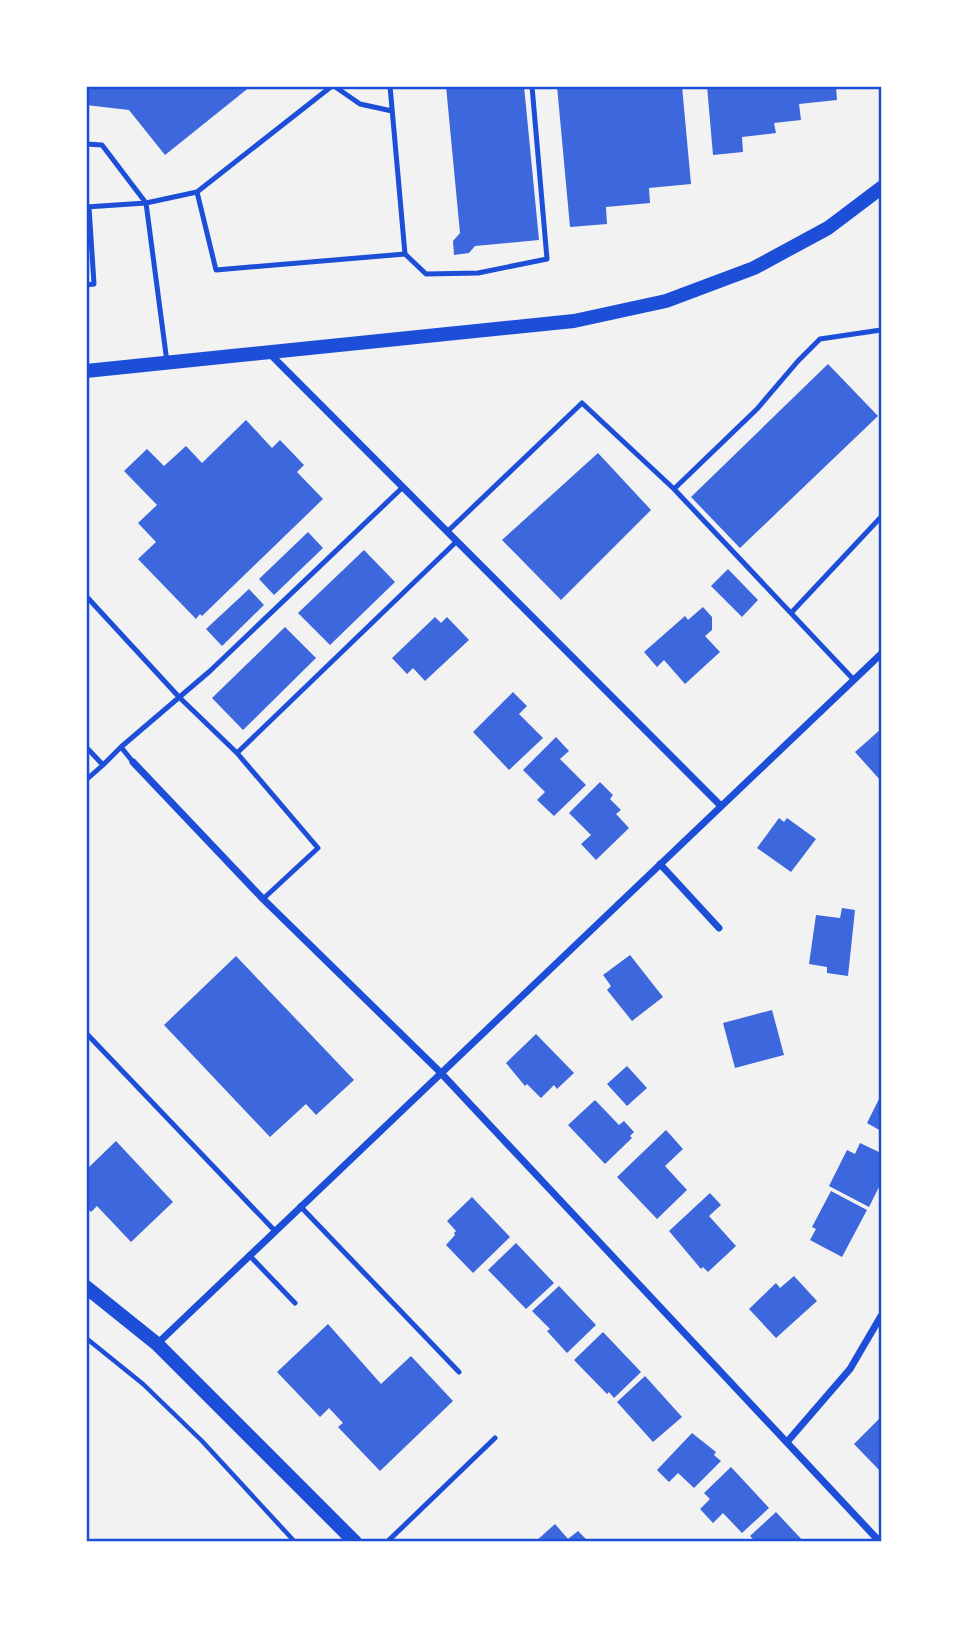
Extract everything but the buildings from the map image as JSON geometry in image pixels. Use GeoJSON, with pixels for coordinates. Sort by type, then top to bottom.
{"type":"FeatureCollection","features":[{"type":"Feature","properties":{"kind":"main road"},"geometry":{"type":"LineString","coordinates":[[86,371],[574,321],[666,301],[754,268],[828,228],[881,188]]}},
{"type":"Feature","properties":{"kind":"main road"},"geometry":{"type":"LineString","coordinates":[[86,1287],[157,1344],[355,1542]]}},
{"type":"Feature","properties":{"kind":"street"},"geometry":{"type":"LineString","coordinates":[[268,352],[720,806]]}},
{"type":"Feature","properties":{"kind":"street"},"geometry":{"type":"LineString","coordinates":[[157,1344],[881,654]]}},
{"type":"Feature","properties":{"kind":"street"},"geometry":{"type":"LineString","coordinates":[[133,762],[263,899],[440,1072],[880,1542]]}},
{"type":"Feature","properties":{"kind":"street"},"geometry":{"type":"LineString","coordinates":[[660,863],[719,928]]}},
{"type":"Feature","properties":{"kind":"street"},"geometry":{"type":"LineString","coordinates":[[787,1442],[850,1369],[881,1316]]}},
{"type":"Feature","properties":{"kind":"lane"},"geometry":{"type":"LineString","coordinates":[[86,285],[94,284],[87,207],[146,202],[197,192],[333,86],[360,104],[392,111]]}},
{"type":"Feature","properties":{"kind":"lane"},"geometry":{"type":"LineString","coordinates":[[390,86],[405,254],[426,274],[478,273],[547,259],[532,86]]}},
{"type":"Feature","properties":{"kind":"lane"},"geometry":{"type":"LineString","coordinates":[[86,144],[102,145],[146,202],[167,362]]}},
{"type":"Feature","properties":{"kind":"lane"},"geometry":{"type":"LineString","coordinates":[[197,192],[216,270],[405,254]]}},
{"type":"Feature","properties":{"kind":"lane"},"geometry":{"type":"LineString","coordinates":[[674,489],[757,409],[820,339],[881,330]]}},
{"type":"Feature","properties":{"kind":"lane"},"geometry":{"type":"LineString","coordinates":[[447,532],[582,404],[674,489],[854,680]]}},
{"type":"Feature","properties":{"kind":"lane"},"geometry":{"type":"LineString","coordinates":[[86,780],[220,661],[403,487]]}},
{"type":"Feature","properties":{"kind":"lane"},"geometry":{"type":"LineString","coordinates":[[790,613],[881,517]]}},
{"type":"Feature","properties":{"kind":"lane"},"geometry":{"type":"LineString","coordinates":[[237,753],[457,541]]}},
{"type":"Feature","properties":{"kind":"lane"},"geometry":{"type":"LineString","coordinates":[[86,596],[179,697],[237,753],[318,848],[263,899]]}},
{"type":"Feature","properties":{"kind":"lane"},"geometry":{"type":"LineString","coordinates":[[86,747],[103,765]]}},
{"type":"Feature","properties":{"kind":"lane"},"geometry":{"type":"LineString","coordinates":[[121,747],[133,762]]}},
{"type":"Feature","properties":{"kind":"lane"},"geometry":{"type":"LineString","coordinates":[[86,1033],[275,1231]]}},
{"type":"Feature","properties":{"kind":"lane"},"geometry":{"type":"LineString","coordinates":[[300,1206],[458,1372]]}},
{"type":"Feature","properties":{"kind":"lane"},"geometry":{"type":"LineString","coordinates":[[249,1255],[295,1303]]}},
{"type":"Feature","properties":{"kind":"lane"},"geometry":{"type":"LineString","coordinates":[[387,1542],[495,1438]]}},
{"type":"Feature","properties":{"kind":"path"},"geometry":{"type":"LineString","coordinates":[[86,1338],[143,1384],[202,1441],[295,1542]]}}]}
